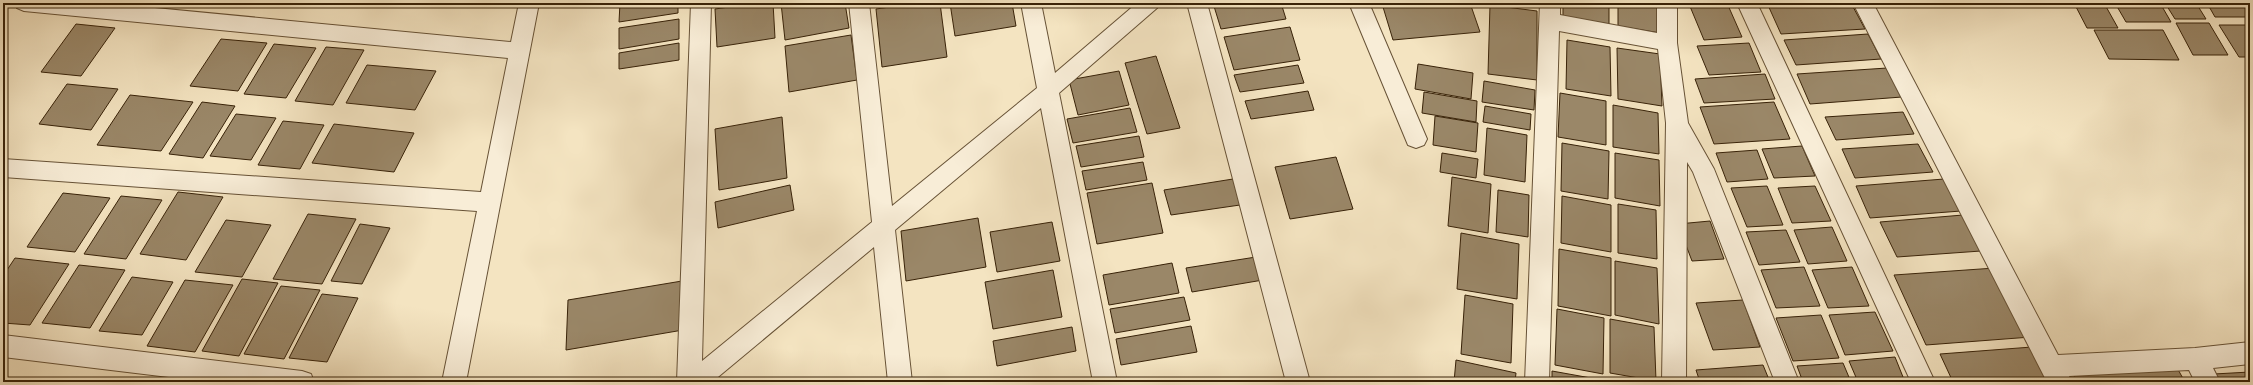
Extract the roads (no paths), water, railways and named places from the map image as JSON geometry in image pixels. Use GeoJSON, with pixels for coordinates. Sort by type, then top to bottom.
{"type":"FeatureCollection","features":[{"type":"Feature","properties":{"kind":"street"},"geometry":{"type":"LineString","coordinates":[[24,3],[176,11],[518,51]]}},
{"type":"Feature","properties":{"kind":"street"},"geometry":{"type":"LineString","coordinates":[[454,382],[488,202],[529,3]]}},
{"type":"Feature","properties":{"kind":"street"},"geometry":{"type":"LineString","coordinates":[[689,382],[701,3]]}},
{"type":"Feature","properties":{"kind":"street"},"geometry":{"type":"LineString","coordinates":[[859,3],[900,382]]}},
{"type":"Feature","properties":{"kind":"street"},"geometry":{"type":"LineString","coordinates":[[1031,3],[1050,89],[1105,382]]}},
{"type":"Feature","properties":{"kind":"street"},"geometry":{"type":"LineString","coordinates":[[694,382],[1050,89],[1150,3]]}},
{"type":"Feature","properties":{"kind":"street"},"geometry":{"type":"LineString","coordinates":[[1197,3],[1298,382]]}},
{"type":"Feature","properties":{"kind":"street"},"geometry":{"type":"LineString","coordinates":[[1359,3],[1416,139]]}},
{"type":"Feature","properties":{"kind":"street"},"geometry":{"type":"LineString","coordinates":[[1667,3],[1667,43],[1677,123],[1674,382]]}},
{"type":"Feature","properties":{"kind":"street"},"geometry":{"type":"LineString","coordinates":[[1747,3],[1923,382]]}},
{"type":"Feature","properties":{"kind":"street"},"geometry":{"type":"LineString","coordinates":[[1863,3],[2055,374],[2250,353]]}},
{"type":"Feature","properties":{"kind":"street"},"geometry":{"type":"LineString","coordinates":[[1537,382],[1550,12],[1667,43]]}},
{"type":"Feature","properties":{"kind":"street"},"geometry":{"type":"LineString","coordinates":[[1677,123],[1703,169],[1787,382]]}},
{"type":"Feature","properties":{"kind":"street"},"geometry":{"type":"LineString","coordinates":[[3,168],[488,202]]}},
{"type":"Feature","properties":{"kind":"street"},"geometry":{"type":"LineString","coordinates":[[3,346],[302,382]]}},
{"type":"Feature","properties":{"kind":"street"},"geometry":{"type":"LineString","coordinates":[[2195,359],[2208,382]]}}]}
